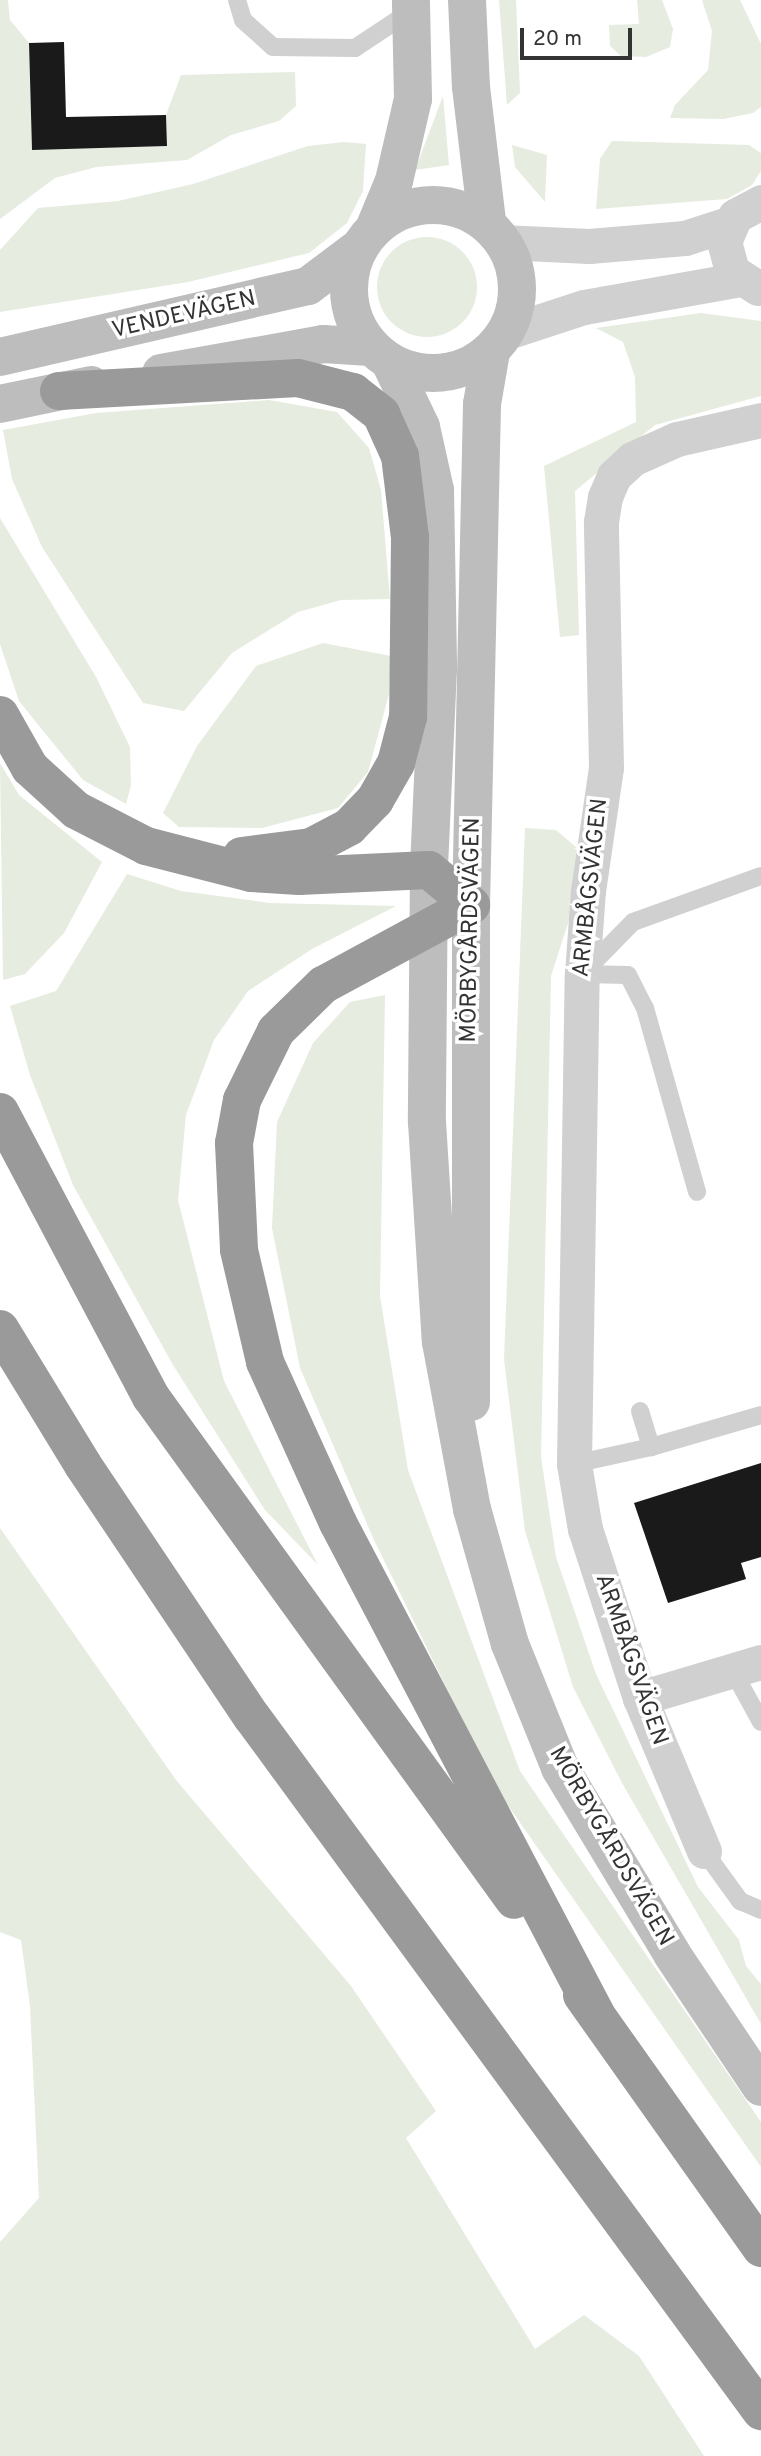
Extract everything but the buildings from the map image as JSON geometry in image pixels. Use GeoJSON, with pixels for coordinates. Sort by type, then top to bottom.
{"type":"FeatureCollection","features":[{"type":"Feature","properties":{"kind":"highway"},"geometry":{"type":"LineString","coordinates":[[59,390],[298,378],[353,392],[381,414],[400,456],[410,538],[408,718],[396,763],[375,800],[349,828],[311,847],[202,861]]}},
{"type":"Feature","properties":{"kind":"highway"},"geometry":{"type":"LineString","coordinates":[[0,715],[30,768],[76,810],[146,846],[251,873],[299,876],[429,870],[471,905],[429,925],[323,985],[276,1031],[242,1100],[234,1143],[240,1250],[265,1363],[338,1523],[596,2014]]}},
{"type":"Feature","properties":{"kind":"highway"},"geometry":{"type":"LineString","coordinates":[[0,1112],[151,1397],[596,2014],[761,2248]]}},
{"type":"Feature","properties":{"kind":"highway"},"geometry":{"type":"LineString","coordinates":[[0,1329],[83,1465],[252,1717],[761,2411]]}},
{"type":"Feature","properties":{"kind":"street"},"geometry":{"type":"LineString","coordinates":[[467,0],[471,87],[496,232],[516,268],[517,301],[499,342]]}},
{"type":"Feature","properties":{"kind":"street"},"geometry":{"type":"LineString","coordinates":[[411,6],[413,99],[394,181],[366,237],[347,287],[353,321],[381,356],[421,372],[453,371],[499,342],[584,307],[751,284]]}},
{"type":"Feature","properties":{"kind":"street"},"geometry":{"type":"LineString","coordinates":[[751,284],[726,257],[724,242],[731,223],[746,206],[761,201]]}},
{"type":"Feature","properties":{"kind":"street"},"geometry":{"type":"LineString","coordinates":[[366,237],[414,205],[459,207],[496,232],[616,244],[685,238],[731,223]]}},
{"type":"Feature","properties":{"kind":"street","name":"VENDEVÄGEN"},"geometry":{"type":"LineString","coordinates":[[0,357],[308,286],[366,237]]}},
{"type":"Feature","properties":{"kind":"street","name":"MÖRBYGÅRDSVÄGEN"},"geometry":{"type":"LineString","coordinates":[[472,1509],[471,905],[482,404],[499,342]]}},
{"type":"Feature","properties":{"kind":"street","name":"VENDEVÄGEN"},"geometry":{"type":"LineString","coordinates":[[0,404],[59,390],[323,344],[381,356]]}},
{"type":"Feature","properties":{"kind":"street","name":"MÖRBYGÅRDSVÄGEN"},"geometry":{"type":"LineString","coordinates":[[381,356],[421,427],[435,490],[438,669],[429,870],[427,1122],[440,1328],[472,1509],[510,1644],[560,1768],[672,1954],[761,2087]]}},
{"type":"Feature","properties":{"kind":"street","name":"ARMBÅGSVÄGEN"},"geometry":{"type":"LineString","coordinates":[[704,1851],[640,1698],[585,1529],[574,1464],[582,974],[588,891],[606,767],[601,522],[605,497],[614,476],[632,459],[677,439],[761,420]]}},
{"type":"Feature","properties":{"kind":"street"},"geometry":{"type":"LineString","coordinates":[[640,1698],[747,1666]]}},
{"type":"Feature","properties":{"kind":"lane"},"geometry":{"type":"LineString","coordinates":[[237,0],[243,20],[273,47],[355,48],[411,6]]}},
{"type":"Feature","properties":{"kind":"lane"},"geometry":{"type":"LineString","coordinates":[[582,974],[633,922],[761,876]]}},
{"type":"Feature","properties":{"kind":"lane"},"geometry":{"type":"LineString","coordinates":[[582,974],[628,975],[645,1008],[697,1192]]}},
{"type":"Feature","properties":{"kind":"lane"},"geometry":{"type":"LineString","coordinates":[[640,1411],[651,1447]]}},
{"type":"Feature","properties":{"kind":"lane"},"geometry":{"type":"LineString","coordinates":[[574,1464],[651,1447],[761,1415]]}},
{"type":"Feature","properties":{"kind":"lane"},"geometry":{"type":"LineString","coordinates":[[747,1666],[761,1722]]}},
{"type":"Feature","properties":{"kind":"lane"},"geometry":{"type":"LineString","coordinates":[[704,1851],[740,1901],[761,1910]]}},
{"type":"Feature","properties":{"kind":"shaded area"},"geometry":{"type":"Polygon","coordinates":[[[0,0],[8,0],[10,20],[29,43],[32,149],[167,146],[166,115],[181,75],[295,72],[296,106],[279,121],[231,135],[187,160],[96,167],[55,178],[0,219],[0,0]]]}},
{"type":"Feature","properties":{"kind":"shaded area"},"geometry":{"type":"Polygon","coordinates":[[[499,0],[516,0],[520,93],[507,105],[499,0]]]}},
{"type":"Feature","properties":{"kind":"shaded area"},"geometry":{"type":"Polygon","coordinates":[[[637,0],[662,0],[673,29],[670,47],[646,57],[621,56],[610,46],[609,25],[639,24],[637,0]]]}},
{"type":"Feature","properties":{"kind":"shaded area"},"geometry":{"type":"Polygon","coordinates":[[[702,0],[740,0],[761,44],[761,107],[753,113],[723,119],[670,118],[675,105],[708,70],[712,31],[702,0]]]}},
{"type":"Feature","properties":{"kind":"shaded area"},"geometry":{"type":"Polygon","coordinates":[[[443,96],[449,165],[415,170],[443,96]]]}},
{"type":"Feature","properties":{"kind":"shaded area"},"geometry":{"type":"Polygon","coordinates":[[[612,141],[749,145],[761,153],[761,171],[752,185],[727,199],[596,209],[600,159],[612,141]]]}},
{"type":"Feature","properties":{"kind":"shaded area"},"geometry":{"type":"Polygon","coordinates":[[[344,142],[366,144],[363,191],[347,223],[309,253],[188,282],[0,312],[0,250],[38,208],[118,201],[193,184],[308,146],[344,142]]]}},
{"type":"Feature","properties":{"kind":"shaded area"},"geometry":{"type":"Polygon","coordinates":[[[512,145],[547,155],[545,202],[515,167],[512,145]]]}},
{"type":"Feature","properties":{"kind":"shaded area"},"geometry":{"type":"Polygon","coordinates":[[[427,237],[446,241],[462,252],[473,268],[477,287],[473,306],[462,322],[446,333],[427,337],[408,333],[392,322],[381,306],[377,287],[381,268],[392,252],[408,241],[427,237]]]}},
{"type":"Feature","properties":{"kind":"shaded area"},"geometry":{"type":"Polygon","coordinates":[[[701,313],[761,321],[761,396],[655,425],[575,491],[579,635],[560,637],[544,466],[636,422],[635,377],[623,342],[596,328],[701,313]]]}},
{"type":"Feature","properties":{"kind":"shaded area"},"geometry":{"type":"Polygon","coordinates":[[[269,400],[337,412],[369,448],[381,490],[390,599],[341,600],[298,612],[232,653],[184,711],[143,703],[42,547],[12,479],[3,430],[96,413],[269,400]]]}},
{"type":"Feature","properties":{"kind":"shaded area"},"geometry":{"type":"Polygon","coordinates":[[[0,518],[96,677],[130,747],[131,785],[126,804],[83,780],[19,701],[0,644],[0,518]]]}},
{"type":"Feature","properties":{"kind":"shaded area"},"geometry":{"type":"Polygon","coordinates":[[[323,643],[391,656],[389,694],[368,772],[338,808],[262,828],[179,827],[163,813],[197,746],[256,666],[323,643]]]}},
{"type":"Feature","properties":{"kind":"shaded area"},"geometry":{"type":"Polygon","coordinates":[[[0,763],[19,795],[102,862],[64,933],[25,974],[3,980],[0,763]]]}},
{"type":"Feature","properties":{"kind":"shaded area"},"geometry":{"type":"Polygon","coordinates":[[[525,828],[556,830],[589,858],[551,976],[541,1457],[556,1557],[596,1674],[698,1887],[739,1940],[746,1966],[761,1984],[761,2024],[622,1783],[573,1687],[525,1531],[504,1359],[525,828]]]}},
{"type":"Feature","properties":{"kind":"shaded area"},"geometry":{"type":"Polygon","coordinates":[[[127,874],[181,891],[270,903],[396,906],[312,949],[248,991],[214,1040],[186,1115],[178,1200],[224,1381],[318,1565],[265,1510],[173,1365],[73,1185],[30,1075],[10,1006],[56,991],[127,874]]]}},
{"type":"Feature","properties":{"kind":"shaded area"},"geometry":{"type":"Polygon","coordinates":[[[385,995],[380,1296],[408,1470],[520,1771],[761,2122],[761,2167],[495,1787],[374,1540],[300,1368],[272,1228],[277,1122],[313,1043],[350,1002],[385,995]]]}},
{"type":"Feature","properties":{"kind":"shaded area"},"geometry":{"type":"Polygon","coordinates":[[[0,1528],[176,1780],[351,1986],[436,2111],[406,2138],[535,2349],[584,2315],[639,2356],[704,2456],[0,2456],[0,2242],[39,2198],[30,2006],[21,1940],[0,1932],[0,1528]]]}}]}
